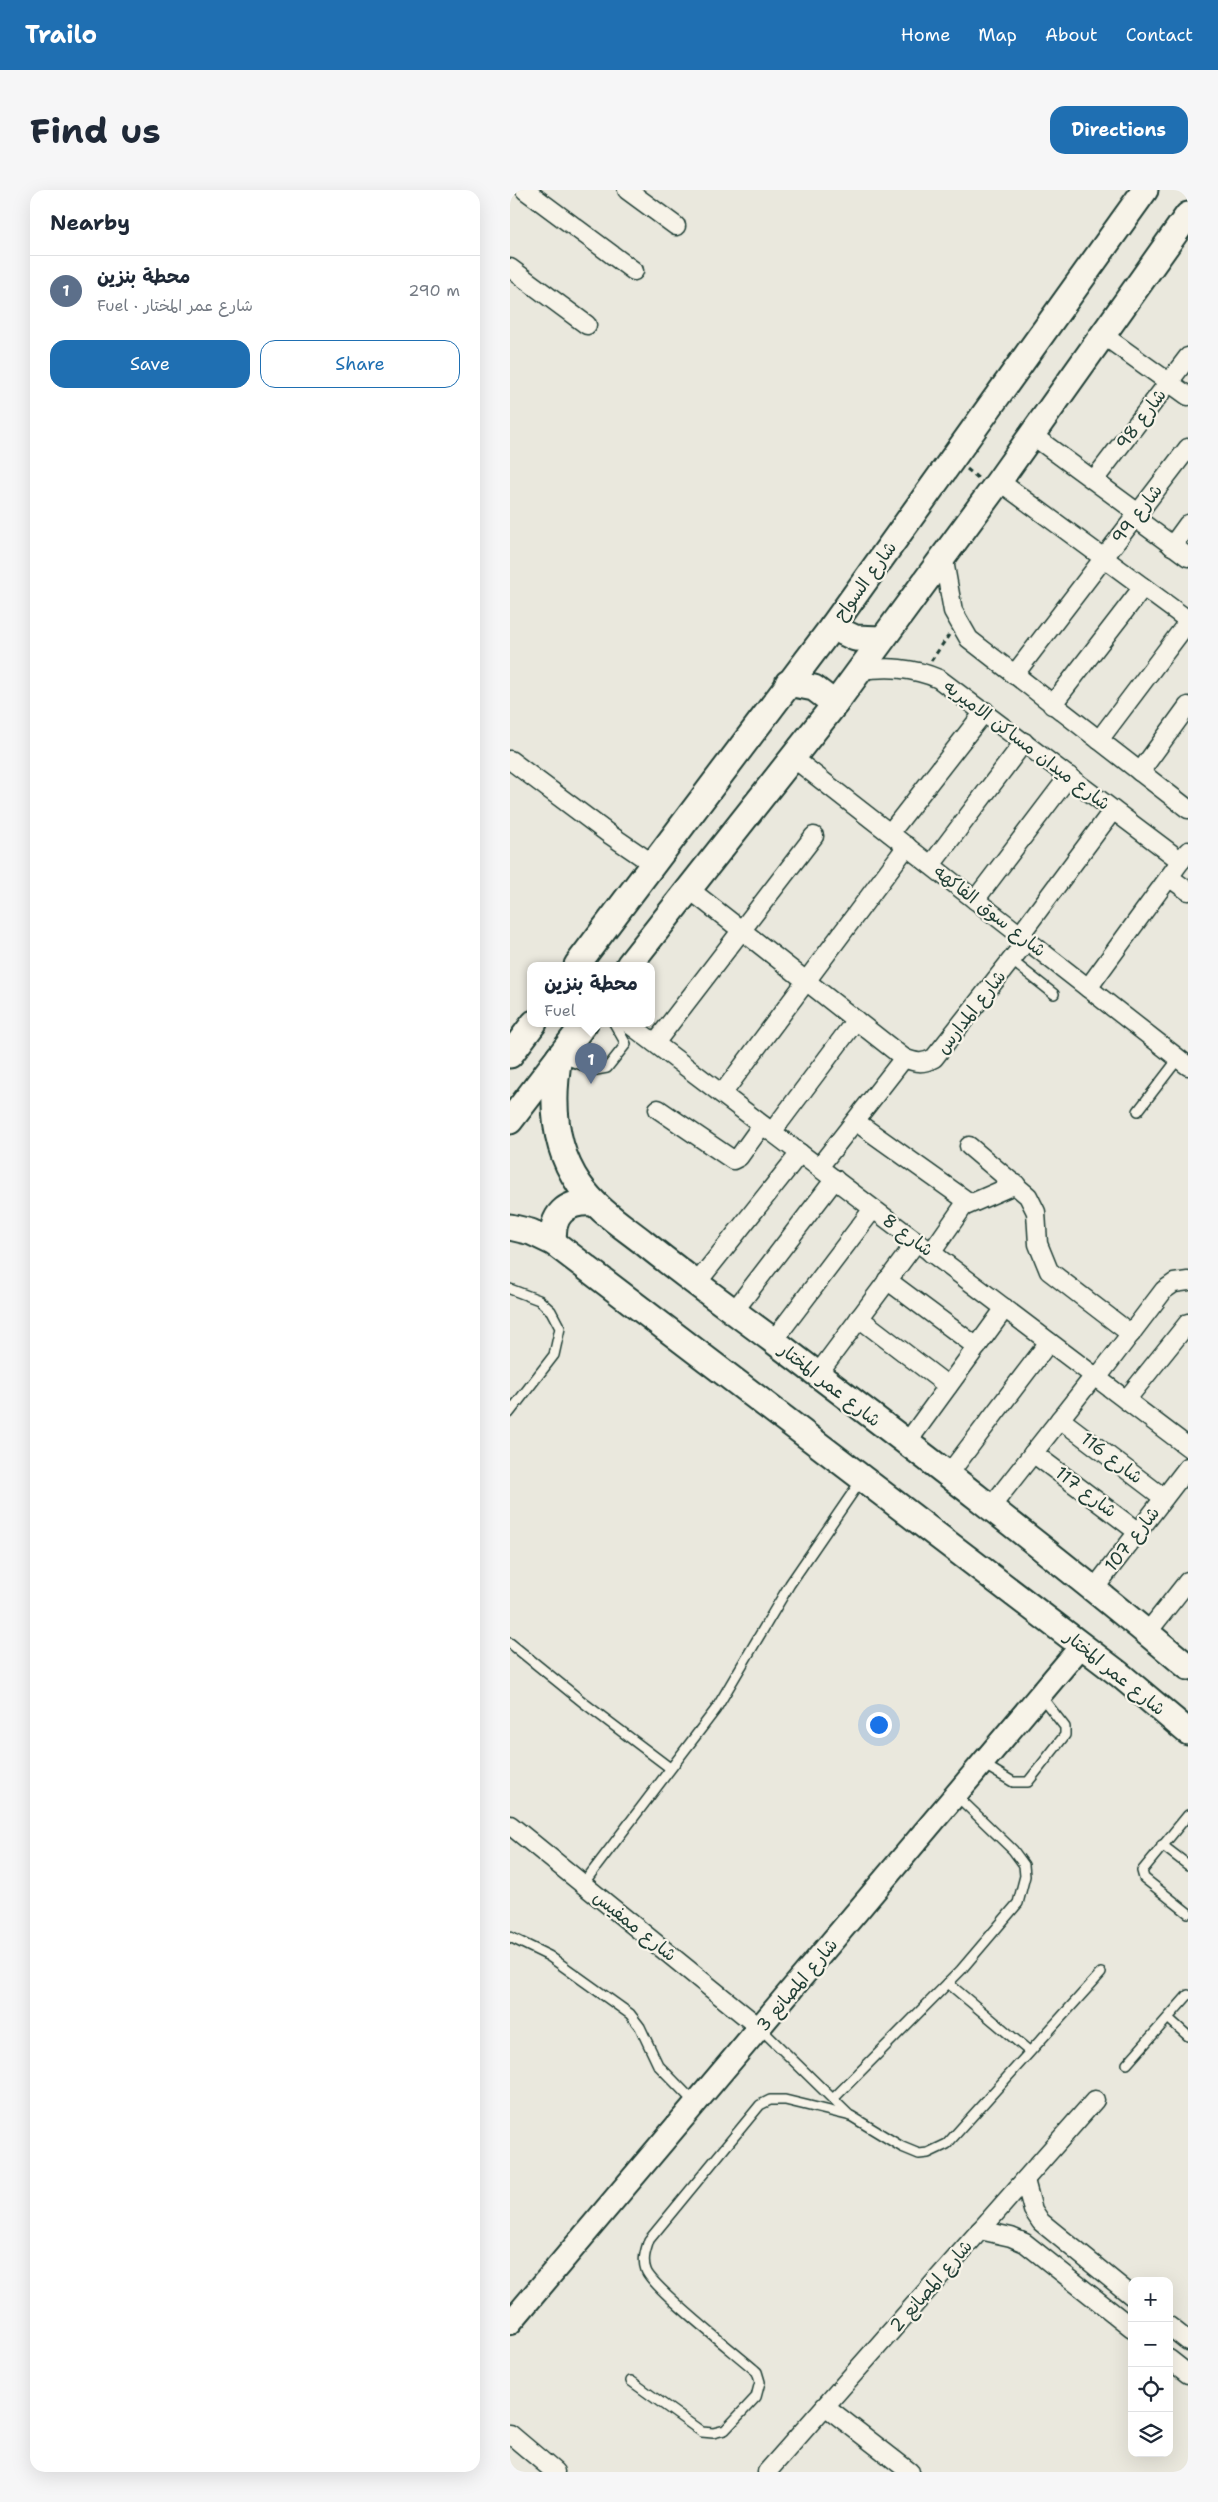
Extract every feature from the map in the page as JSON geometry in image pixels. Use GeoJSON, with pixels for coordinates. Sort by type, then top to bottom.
{"type":"FeatureCollection","features":[{"type":"Feature","properties":{"kind":"main road","name":"شارع السواح"},"geometry":{"type":"LineString","coordinates":[[579,962],[832,627],[1145,190]]}},
{"type":"Feature","properties":{"kind":"main road"},"geometry":{"type":"LineString","coordinates":[[631,962],[792,756],[835,704],[1185,224]]}},
{"type":"Feature","properties":{"kind":"main road"},"geometry":{"type":"LineString","coordinates":[[832,627],[855,638],[881,639]]}},
{"type":"Feature","properties":{"kind":"main road"},"geometry":{"type":"LineString","coordinates":[[788,683],[814,688],[835,704]]}},
{"type":"Feature","properties":{"kind":"main road"},"geometry":{"type":"LineString","coordinates":[[510,1121],[582,1027]]}},
{"type":"Feature","properties":{"kind":"main road"},"geometry":{"type":"LineString","coordinates":[[510,1055],[524,1029]]}},
{"type":"Feature","properties":{"kind":"main road","name":"شارع عمر المختار"},"geometry":{"type":"LineString","coordinates":[[559,1057],[554,1082],[554,1109],[558,1134],[566,1159],[578,1182],[593,1203],[696,1284],[948,1475],[1094,1589],[1188,1667]]}},
{"type":"Feature","properties":{"kind":"main road"},"geometry":{"type":"LineString","coordinates":[[554,1243],[554,1225],[563,1210],[579,1202],[593,1203]]}},
{"type":"Feature","properties":{"kind":"main road","name":"شارع عمر المختار"},"geometry":{"type":"LineString","coordinates":[[510,1227],[531,1232],[554,1243],[1082,1645],[1188,1732]]}},
{"type":"Feature","properties":{"kind":"street"},"geometry":{"type":"LineString","coordinates":[[525,190],[634,271]]}},
{"type":"Feature","properties":{"kind":"street"},"geometry":{"type":"LineString","coordinates":[[627,190],[676,226]]}},
{"type":"Feature","properties":{"kind":"street"},"geometry":{"type":"LineString","coordinates":[[510,268],[587,326]]}},
{"type":"Feature","properties":{"kind":"street"},"geometry":{"type":"LineString","coordinates":[[1103,335],[1188,396]]}},
{"type":"Feature","properties":{"kind":"street","name":"شارع 98"},"geometry":{"type":"LineString","coordinates":[[1094,480],[1188,357]]}},
{"type":"Feature","properties":{"kind":"street"},"geometry":{"type":"LineString","coordinates":[[1032,435],[1094,480],[1172,546],[1188,557]]}},
{"type":"Feature","properties":{"kind":"street","name":"شارع 99"},"geometry":{"type":"LineString","coordinates":[[1014,675],[1188,448]]}},
{"type":"Feature","properties":{"kind":"street"},"geometry":{"type":"LineString","coordinates":[[996,485],[1104,557],[1188,621],[1099,740]]}},
{"type":"Feature","properties":{"kind":"street"},"geometry":{"type":"LineString","coordinates":[[1172,546],[1188,524]]}},
{"type":"Feature","properties":{"kind":"street"},"geometry":{"type":"LineString","coordinates":[[943,555],[949,599],[958,622],[969,638],[1052,705],[1188,809]]}},
{"type":"Feature","properties":{"kind":"street"},"geometry":{"type":"LineString","coordinates":[[1052,705],[1143,586]]}},
{"type":"Feature","properties":{"kind":"street","name":"شارع ميدان مساكن الاميريه"},"geometry":{"type":"LineString","coordinates":[[859,670],[887,667],[923,672],[954,688],[1113,810],[1184,856]]}},
{"type":"Feature","properties":{"kind":"street"},"geometry":{"type":"LineString","coordinates":[[1140,772],[1188,706]]}},
{"type":"Feature","properties":{"kind":"street"},"geometry":{"type":"LineString","coordinates":[[890,833],[985,711]]}},
{"type":"Feature","properties":{"kind":"street"},"geometry":{"type":"LineString","coordinates":[[931,866],[1024,742]]}},
{"type":"Feature","properties":{"kind":"street","name":"شارع سوق الفاكهه"},"geometry":{"type":"LineString","coordinates":[[792,756],[1183,1062]]}},
{"type":"Feature","properties":{"kind":"street"},"geometry":{"type":"LineString","coordinates":[[510,760],[608,834],[653,864]]}},
{"type":"Feature","properties":{"kind":"street"},"geometry":{"type":"LineString","coordinates":[[975,900],[1069,776]]}},
{"type":"Feature","properties":{"kind":"street","name":"شارع المدارس"},"geometry":{"type":"LineString","coordinates":[[904,1058],[914,1063],[924,1063],[934,1058],[1011,960],[1024,938],[1113,810]]}},
{"type":"Feature","properties":{"kind":"street"},"geometry":{"type":"LineString","coordinates":[[655,1043],[814,836]]}},
{"type":"Feature","properties":{"kind":"street"},"geometry":{"type":"LineString","coordinates":[[722,1094],[906,846]]}},
{"type":"Feature","properties":{"kind":"street"},"geometry":{"type":"LineString","coordinates":[[1088,988],[1184,856]]}},
{"type":"Feature","properties":{"kind":"street"},"geometry":{"type":"LineString","coordinates":[[1169,877],[1188,891]]}},
{"type":"Feature","properties":{"kind":"street"},"geometry":{"type":"LineString","coordinates":[[689,889],[904,1058],[819,1167]]}},
{"type":"Feature","properties":{"kind":"street"},"geometry":{"type":"LineString","coordinates":[[658,1109],[727,1158],[733,1160],[767,1128],[856,1020]]}},
{"type":"Feature","properties":{"kind":"street","name":"شارع 8"},"geometry":{"type":"LineString","coordinates":[[633,1027],[1188,1447]]}},
{"type":"Feature","properties":{"kind":"street"},"geometry":{"type":"LineString","coordinates":[[855,1121],[970,1203]]}},
{"type":"Feature","properties":{"kind":"street"},"geometry":{"type":"LineString","coordinates":[[970,1146],[1028,1196],[1036,1212],[1038,1244],[1049,1272],[1131,1334]]}},
{"type":"Feature","properties":{"kind":"street"},"geometry":{"type":"LineString","coordinates":[[696,1284],[800,1153]]}},
{"type":"Feature","properties":{"kind":"street"},"geometry":{"type":"LineString","coordinates":[[734,1311],[834,1179]]}},
{"type":"Feature","properties":{"kind":"street"},"geometry":{"type":"LineString","coordinates":[[931,1253],[958,1213],[970,1203],[1016,1184]]}},
{"type":"Feature","properties":{"kind":"street"},"geometry":{"type":"LineString","coordinates":[[773,1341],[874,1209]]}},
{"type":"Feature","properties":{"kind":"street"},"geometry":{"type":"LineString","coordinates":[[817,1375],[917,1241]]}},
{"type":"Feature","properties":{"kind":"street"},"geometry":{"type":"LineString","coordinates":[[888,1280],[977,1347]]}},
{"type":"Feature","properties":{"kind":"street"},"geometry":{"type":"LineString","coordinates":[[990,1508],[1060,1419],[1131,1334],[1164,1290],[1174,1282],[1188,1281]]}},
{"type":"Feature","properties":{"kind":"street"},"geometry":{"type":"LineString","coordinates":[[906,1444],[1005,1308]]}},
{"type":"Feature","properties":{"kind":"street"},"geometry":{"type":"LineString","coordinates":[[859,1318],[948,1386]]}},
{"type":"Feature","properties":{"kind":"street"},"geometry":{"type":"LineString","coordinates":[[1126,1400],[1188,1323]]}},
{"type":"Feature","properties":{"kind":"street"},"geometry":{"type":"LineString","coordinates":[[948,1475],[1049,1342]]}},
{"type":"Feature","properties":{"kind":"street","name":"شارع 116"},"geometry":{"type":"LineString","coordinates":[[1060,1419],[1164,1498]]}},
{"type":"Feature","properties":{"kind":"street","name":"شارع 117"},"geometry":{"type":"LineString","coordinates":[[1033,1453],[1138,1532]]}},
{"type":"Feature","properties":{"kind":"street","name":"شارع 107"},"geometry":{"type":"LineString","coordinates":[[1094,1589],[1188,1467]]}},
{"type":"Feature","properties":{"kind":"street"},"geometry":{"type":"LineString","coordinates":[[1148,1633],[1188,1581]]}},
{"type":"Feature","properties":{"kind":"street","name":"شارع المصانع 3"},"geometry":{"type":"LineString","coordinates":[[510,2323],[1082,1645]]}},
{"type":"Feature","properties":{"kind":"street","name":"شارع ممفيس"},"geometry":{"type":"LineString","coordinates":[[510,1825],[760,2028]]}},
{"type":"Feature","properties":{"kind":"street","name":"شارع المصانع 2"},"geometry":{"type":"LineString","coordinates":[[766,2472],[1094,2100]]}},
{"type":"Feature","properties":{"kind":"street"},"geometry":{"type":"LineString","coordinates":[[1025,2180],[1033,2210],[1041,2222],[1128,2293]]}},
{"type":"Feature","properties":{"kind":"street"},"geometry":{"type":"LineString","coordinates":[[980,2230],[1011,2236],[1025,2243],[1128,2325]]}},
{"type":"Feature","properties":{"kind":"street"},"geometry":{"type":"LineString","coordinates":[[1173,2329],[1188,2341]]}},
{"type":"Feature","properties":{"kind":"street"},"geometry":{"type":"LineString","coordinates":[[1173,2362],[1188,2374]]}},
{"type":"Feature","properties":{"kind":"street"},"geometry":{"type":"LineString","coordinates":[[825,2406],[910,2472]]}},
{"type":"Feature","properties":{"kind":"street"},"geometry":{"type":"LineString","coordinates":[[510,2434],[555,2472]]}},
{"type":"Feature","properties":{"kind":"lane"},"geometry":{"type":"LineString","coordinates":[[1011,960],[1054,994]]}},
{"type":"Feature","properties":{"kind":"lane"},"geometry":{"type":"LineString","coordinates":[[559,1057],[596,1070],[607,1068],[626,1044],[616,1027]]}},
{"type":"Feature","properties":{"kind":"lane"},"geometry":{"type":"LineString","coordinates":[[1138,1111],[1183,1062]]}},
{"type":"Feature","properties":{"kind":"lane"},"geometry":{"type":"LineString","coordinates":[[510,1289],[539,1300],[551,1311],[560,1328],[554,1355],[510,1412]]}},
{"type":"Feature","properties":{"kind":"lane"},"geometry":{"type":"LineString","coordinates":[[583,1884],[716,1709],[790,1584],[863,1478]]}},
{"type":"Feature","properties":{"kind":"lane"},"geometry":{"type":"LineString","coordinates":[[510,1643],[584,1703],[670,1768]]}},
{"type":"Feature","properties":{"kind":"lane"},"geometry":{"type":"LineString","coordinates":[[982,1763],[1013,1782],[1028,1782],[1065,1735],[1065,1727],[1040,1695]]}},
{"type":"Feature","properties":{"kind":"lane"},"geometry":{"type":"LineString","coordinates":[[833,2099],[948,1983],[1018,1903],[1025,1876],[1024,1865],[1013,1850],[956,1795]]}},
{"type":"Feature","properties":{"kind":"lane"},"geometry":{"type":"LineString","coordinates":[[1187,1819],[1142,1868],[1142,1875],[1188,1913]]}},
{"type":"Feature","properties":{"kind":"lane"},"geometry":{"type":"LineString","coordinates":[[1162,1845],[1188,1865]]}},
{"type":"Feature","properties":{"kind":"lane"},"geometry":{"type":"LineString","coordinates":[[510,1937],[549,1956],[630,2014],[640,2027],[658,2065],[696,2104]]}},
{"type":"Feature","properties":{"kind":"lane"},"geometry":{"type":"LineString","coordinates":[[760,2028],[851,2116],[902,2148],[919,2154],[928,2153],[947,2144],[1101,1973]]}},
{"type":"Feature","properties":{"kind":"lane"},"geometry":{"type":"LineString","coordinates":[[948,1983],[1029,2051]]}},
{"type":"Feature","properties":{"kind":"lane"},"geometry":{"type":"LineString","coordinates":[[1127,2064],[1188,1995]]}},
{"type":"Feature","properties":{"kind":"lane"},"geometry":{"type":"LineString","coordinates":[[1168,2018],[1188,2036]]}},
{"type":"Feature","properties":{"kind":"lane"},"geometry":{"type":"LineString","coordinates":[[631,2381],[702,2432],[714,2433],[725,2430],[756,2397],[760,2382],[757,2372],[660,2288],[646,2271],[644,2254],[649,2240],[760,2105],[770,2100],[785,2100],[851,2116]]}},
{"type":"Feature","properties":{"kind":"path"},"geometry":{"type":"LineString","coordinates":[[953,458],[996,485]]}},
{"type":"Feature","properties":{"kind":"path"},"geometry":{"type":"LineString","coordinates":[[923,672],[958,622]]}},
{"type":"Feature","properties":{"kind":"place","name":"محطة بنزين"},"geometry":{"type":"Point","coordinates":[591,1084]}}]}
